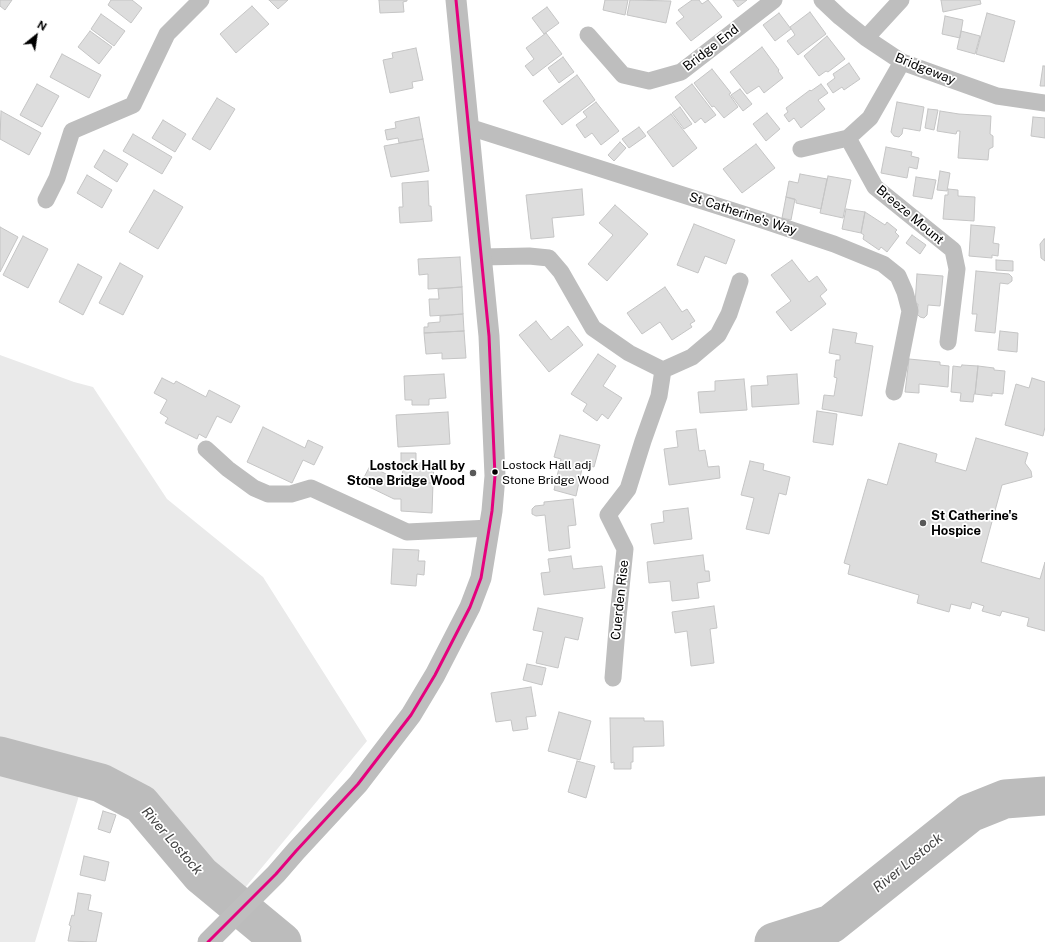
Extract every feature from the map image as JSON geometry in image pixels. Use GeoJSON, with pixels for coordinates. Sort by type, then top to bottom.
{"type":"FeatureCollection","features":[{"type":"Feature","properties":{"kind":"street"},"geometry":{"type":"LineString","coordinates":[[46,200],[57,178],[72,131],[133,105],[167,34],[201,0]]}},
{"type":"Feature","properties":{"kind":"street"},"geometry":{"type":"LineString","coordinates":[[208,942],[263,888],[358,784],[411,715],[435,675],[470,607],[481,578],[490,528],[495,476],[489,336],[456,0]]}},
{"type":"Feature","properties":{"kind":"street","name":"Bridge End"},"geometry":{"type":"LineString","coordinates":[[588,35],[623,75],[649,81],[681,72],[774,0]]}},
{"type":"Feature","properties":{"kind":"street","name":"Bridgeway"},"geometry":{"type":"LineString","coordinates":[[822,0],[866,38],[902,62],[997,96],[1045,103]]}},
{"type":"Feature","properties":{"kind":"street"},"geometry":{"type":"LineString","coordinates":[[866,38],[901,0]]}},
{"type":"Feature","properties":{"kind":"street"},"geometry":{"type":"LineString","coordinates":[[801,148],[848,138],[870,118],[902,62]]}},
{"type":"Feature","properties":{"kind":"street","name":"St Catherine's Way"},"geometry":{"type":"LineString","coordinates":[[469,128],[762,220],[834,244],[883,264],[898,276],[905,292],[910,311],[894,392]]}},
{"type":"Feature","properties":{"kind":"street","name":"Breeze Mount"},"geometry":{"type":"LineString","coordinates":[[848,138],[875,187],[953,250],[957,269],[948,342]]}},
{"type":"Feature","properties":{"kind":"street"},"geometry":{"type":"LineString","coordinates":[[482,257],[529,256],[549,258],[561,272],[593,328],[629,353],[663,370],[692,357],[718,335],[730,314],[740,280]]}},
{"type":"Feature","properties":{"kind":"street","name":"Cuerden Rise"},"geometry":{"type":"LineString","coordinates":[[613,678],[625,549],[608,515],[628,489],[659,396],[663,370]]}},
{"type":"Feature","properties":{"kind":"street"},"geometry":{"type":"LineString","coordinates":[[206,450],[228,470],[254,488],[268,494],[291,494],[311,488],[408,532],[490,528]]}},
{"type":"Feature","properties":{"kind":"shaded area"},"geometry":{"type":"Polygon","coordinates":[[[0,355],[74,382],[93,387],[167,499],[263,577],[367,741],[239,895],[179,837],[153,806],[127,782],[87,769],[35,942],[0,942],[0,355]]]}},
{"type":"Feature","properties":{"kind":"building"},"geometry":{"type":"Polygon","coordinates":[[[0,0],[12,0],[5,10],[0,6],[0,0]]]}},
{"type":"Feature","properties":{"kind":"building"},"geometry":{"type":"Polygon","coordinates":[[[111,0],[132,0],[142,8],[131,23],[108,5],[111,0]]]}},
{"type":"Feature","properties":{"kind":"building"},"geometry":{"type":"Polygon","coordinates":[[[269,0],[288,0],[278,9],[269,0]]]}},
{"type":"Feature","properties":{"kind":"building"},"geometry":{"type":"Polygon","coordinates":[[[379,0],[407,1],[403,2],[404,12],[380,13],[379,0]]]}},
{"type":"Feature","properties":{"kind":"building"},"geometry":{"type":"Polygon","coordinates":[[[605,0],[628,0],[625,15],[603,10],[605,0]]]}},
{"type":"Feature","properties":{"kind":"building"},"geometry":{"type":"Polygon","coordinates":[[[630,0],[671,1],[666,23],[627,15],[630,0]]]}},
{"type":"Feature","properties":{"kind":"building"},"geometry":{"type":"Polygon","coordinates":[[[692,0],[699,0],[702,4],[708,0],[722,17],[691,41],[676,23],[684,17],[678,10],[692,0]]]}},
{"type":"Feature","properties":{"kind":"building"},"geometry":{"type":"Polygon","coordinates":[[[733,0],[747,0],[738,7],[733,0]]]}},
{"type":"Feature","properties":{"kind":"building"},"geometry":{"type":"Polygon","coordinates":[[[941,0],[980,0],[981,4],[943,12],[941,0]]]}},
{"type":"Feature","properties":{"kind":"building"},"geometry":{"type":"Polygon","coordinates":[[[252,6],[269,24],[236,53],[220,34],[252,6]]]}},
{"type":"Feature","properties":{"kind":"building"},"geometry":{"type":"Polygon","coordinates":[[[547,7],[559,23],[544,34],[532,18],[547,7]]]}},
{"type":"Feature","properties":{"kind":"building"},"geometry":{"type":"Polygon","coordinates":[[[810,12],[826,34],[798,55],[787,41],[795,35],[790,27],[810,12]]]}},
{"type":"Feature","properties":{"kind":"building"},"geometry":{"type":"Polygon","coordinates":[[[779,13],[791,29],[775,41],[763,25],[779,13]]]}},
{"type":"Feature","properties":{"kind":"building"},"geometry":{"type":"Polygon","coordinates":[[[987,13],[1015,21],[1004,62],[976,54],[987,13]]]}},
{"type":"Feature","properties":{"kind":"building"},"geometry":{"type":"Polygon","coordinates":[[[101,14],[125,31],[114,46],[91,29],[101,14]]]}},
{"type":"Feature","properties":{"kind":"building"},"geometry":{"type":"Polygon","coordinates":[[[945,16],[963,20],[960,38],[942,34],[945,16]]]}},
{"type":"Feature","properties":{"kind":"building"},"geometry":{"type":"Polygon","coordinates":[[[90,31],[112,47],[99,64],[78,47],[90,31]]]}},
{"type":"Feature","properties":{"kind":"building"},"geometry":{"type":"Polygon","coordinates":[[[961,31],[980,36],[975,54],[957,49],[961,31]]]}},
{"type":"Feature","properties":{"kind":"building"},"geometry":{"type":"Polygon","coordinates":[[[546,33],[562,54],[533,76],[525,66],[534,59],[526,48],[546,33]]]}},
{"type":"Feature","properties":{"kind":"building"},"geometry":{"type":"Polygon","coordinates":[[[827,36],[845,59],[828,72],[826,71],[819,76],[804,56],[827,36]]]}},
{"type":"Feature","properties":{"kind":"building"},"geometry":{"type":"Polygon","coordinates":[[[762,47],[783,78],[764,93],[759,86],[747,94],[730,72],[762,47]]]}},
{"type":"Feature","properties":{"kind":"building"},"geometry":{"type":"Polygon","coordinates":[[[416,48],[423,80],[412,82],[413,88],[390,93],[383,60],[393,58],[392,53],[416,48]]]}},
{"type":"Feature","properties":{"kind":"building"},"geometry":{"type":"Polygon","coordinates":[[[62,54],[101,75],[89,98],[50,77],[62,54]]]}},
{"type":"Feature","properties":{"kind":"building"},"geometry":{"type":"Polygon","coordinates":[[[563,57],[574,72],[559,83],[548,68],[563,57]]]}},
{"type":"Feature","properties":{"kind":"building"},"geometry":{"type":"Polygon","coordinates":[[[849,63],[860,79],[844,90],[842,87],[833,93],[827,84],[835,78],[833,74],[849,63]]]}},
{"type":"Feature","properties":{"kind":"building"},"geometry":{"type":"Polygon","coordinates":[[[1043,66],[1045,66],[1045,86],[1040,86],[1043,66]]]}},
{"type":"Feature","properties":{"kind":"building"},"geometry":{"type":"Polygon","coordinates":[[[712,69],[731,93],[729,94],[738,107],[724,118],[714,106],[712,107],[694,83],[712,69]]]}},
{"type":"Feature","properties":{"kind":"building"},"geometry":{"type":"Polygon","coordinates":[[[577,75],[595,100],[562,125],[543,101],[577,75]]]}},
{"type":"Feature","properties":{"kind":"building"},"geometry":{"type":"Polygon","coordinates":[[[37,84],[59,96],[42,127],[20,115],[37,84]]]}},
{"type":"Feature","properties":{"kind":"building"},"geometry":{"type":"Polygon","coordinates":[[[692,84],[716,115],[705,123],[701,118],[695,123],[675,97],[692,84]]]}},
{"type":"Feature","properties":{"kind":"building"},"geometry":{"type":"Polygon","coordinates":[[[821,84],[828,93],[818,100],[825,109],[801,128],[794,118],[789,122],[784,115],[788,112],[786,108],[810,90],[811,91],[821,84]]]}},
{"type":"Feature","properties":{"kind":"building"},"geometry":{"type":"Polygon","coordinates":[[[740,89],[752,104],[743,111],[731,95],[740,89]]]}},
{"type":"Feature","properties":{"kind":"building"},"geometry":{"type":"Polygon","coordinates":[[[217,98],[235,109],[210,150],[192,139],[217,98]]]}},
{"type":"Feature","properties":{"kind":"building"},"geometry":{"type":"Polygon","coordinates":[[[596,102],[619,131],[601,145],[592,133],[585,138],[576,125],[587,117],[583,112],[596,102]]]}},
{"type":"Feature","properties":{"kind":"building"},"geometry":{"type":"Polygon","coordinates":[[[897,102],[924,107],[920,131],[903,128],[902,134],[899,137],[894,136],[891,132],[897,102]]]}},
{"type":"Feature","properties":{"kind":"building"},"geometry":{"type":"Polygon","coordinates":[[[680,107],[692,124],[684,129],[672,113],[680,107]]]}},
{"type":"Feature","properties":{"kind":"building"},"geometry":{"type":"Polygon","coordinates":[[[928,109],[938,110],[934,130],[925,128],[928,109]]]}},
{"type":"Feature","properties":{"kind":"building"},"geometry":{"type":"Polygon","coordinates":[[[1,111],[41,133],[29,155],[0,139],[1,111]]]}},
{"type":"Feature","properties":{"kind":"building"},"geometry":{"type":"Polygon","coordinates":[[[940,111],[991,116],[990,134],[993,136],[993,147],[989,149],[988,160],[958,158],[960,131],[957,131],[956,134],[937,131],[940,111]]]}},
{"type":"Feature","properties":{"kind":"building"},"geometry":{"type":"Polygon","coordinates":[[[767,113],[780,129],[766,141],[753,124],[767,113]]]}},
{"type":"Feature","properties":{"kind":"building"},"geometry":{"type":"Polygon","coordinates":[[[671,114],[697,148],[673,167],[647,132],[671,114]]]}},
{"type":"Feature","properties":{"kind":"building"},"geometry":{"type":"Polygon","coordinates":[[[419,117],[423,139],[399,143],[398,138],[387,140],[385,130],[396,128],[395,122],[419,117]]]}},
{"type":"Feature","properties":{"kind":"building"},"geometry":{"type":"Polygon","coordinates":[[[1033,117],[1045,118],[1045,138],[1031,136],[1033,117]]]}},
{"type":"Feature","properties":{"kind":"building"},"geometry":{"type":"Polygon","coordinates":[[[163,120],[186,134],[175,152],[152,138],[163,120]]]}},
{"type":"Feature","properties":{"kind":"building"},"geometry":{"type":"Polygon","coordinates":[[[639,127],[646,136],[629,148],[622,139],[639,127]]]}},
{"type":"Feature","properties":{"kind":"building"},"geometry":{"type":"Polygon","coordinates":[[[133,134],[172,157],[162,174],[123,151],[133,134]]]}},
{"type":"Feature","properties":{"kind":"building"},"geometry":{"type":"Polygon","coordinates":[[[423,139],[429,171],[391,177],[384,146],[423,139]]]}},
{"type":"Feature","properties":{"kind":"building"},"geometry":{"type":"Polygon","coordinates":[[[620,142],[626,148],[614,161],[608,155],[620,142]]]}},
{"type":"Feature","properties":{"kind":"building"},"geometry":{"type":"Polygon","coordinates":[[[756,144],[775,168],[742,193],[723,169],[756,144]]]}},
{"type":"Feature","properties":{"kind":"building"},"geometry":{"type":"Polygon","coordinates":[[[886,147],[912,152],[911,156],[919,158],[917,169],[909,167],[907,178],[881,173],[886,147]]]}},
{"type":"Feature","properties":{"kind":"building"},"geometry":{"type":"Polygon","coordinates":[[[104,150],[128,164],[117,182],[94,167],[104,150]]]}},
{"type":"Feature","properties":{"kind":"building"},"geometry":{"type":"Polygon","coordinates":[[[940,171],[950,173],[947,191],[937,190],[940,171]]]}},
{"type":"Feature","properties":{"kind":"building"},"geometry":{"type":"Polygon","coordinates":[[[800,174],[827,179],[821,209],[796,203],[796,200],[786,197],[789,181],[798,183],[800,174]]]}},
{"type":"Feature","properties":{"kind":"building"},"geometry":{"type":"Polygon","coordinates":[[[87,175],[112,190],[102,208],[77,193],[87,175]]]}},
{"type":"Feature","properties":{"kind":"building"},"geometry":{"type":"Polygon","coordinates":[[[828,176],[851,180],[843,218],[820,213],[828,176]]]}},
{"type":"Feature","properties":{"kind":"building"},"geometry":{"type":"Polygon","coordinates":[[[916,177],[936,180],[932,199],[913,196],[916,177]]]}},
{"type":"Feature","properties":{"kind":"building"},"geometry":{"type":"Polygon","coordinates":[[[428,181],[429,206],[431,206],[432,221],[400,223],[399,207],[403,207],[402,183],[428,181]]]}},
{"type":"Feature","properties":{"kind":"building"},"geometry":{"type":"Polygon","coordinates":[[[582,189],[584,215],[552,218],[554,237],[531,239],[526,195],[582,189]]]}},
{"type":"Feature","properties":{"kind":"building"},"geometry":{"type":"Polygon","coordinates":[[[948,189],[958,190],[958,196],[975,197],[974,221],[943,219],[945,195],[948,195],[948,189]]]}},
{"type":"Feature","properties":{"kind":"building"},"geometry":{"type":"Polygon","coordinates":[[[154,190],[183,207],[158,249],[129,232],[154,190]]]}},
{"type":"Feature","properties":{"kind":"building"},"geometry":{"type":"Polygon","coordinates":[[[786,197],[795,199],[791,220],[782,218],[786,197]]]}},
{"type":"Feature","properties":{"kind":"building"},"geometry":{"type":"Polygon","coordinates":[[[615,205],[648,234],[607,281],[588,264],[613,235],[599,223],[615,205]]]}},
{"type":"Feature","properties":{"kind":"building"},"geometry":{"type":"Polygon","coordinates":[[[846,209],[865,212],[861,233],[842,229],[846,209]]]}},
{"type":"Feature","properties":{"kind":"building"},"geometry":{"type":"Polygon","coordinates":[[[865,212],[885,225],[887,222],[897,230],[895,232],[899,236],[887,252],[881,247],[879,250],[863,239],[864,235],[861,233],[865,212]]]}},
{"type":"Feature","properties":{"kind":"building"},"geometry":{"type":"Polygon","coordinates":[[[694,224],[735,240],[726,264],[705,256],[698,273],[677,265],[694,224]]]}},
{"type":"Feature","properties":{"kind":"building"},"geometry":{"type":"Polygon","coordinates":[[[971,225],[995,227],[993,243],[999,244],[998,256],[992,255],[992,258],[969,256],[971,225]]]}},
{"type":"Feature","properties":{"kind":"building"},"geometry":{"type":"Polygon","coordinates":[[[0,227],[18,237],[0,272],[0,227]]]}},
{"type":"Feature","properties":{"kind":"building"},"geometry":{"type":"Polygon","coordinates":[[[912,235],[926,245],[920,254],[906,243],[912,235]]]}},
{"type":"Feature","properties":{"kind":"building"},"geometry":{"type":"Polygon","coordinates":[[[23,236],[48,249],[28,288],[3,275],[23,236]]]}},
{"type":"Feature","properties":{"kind":"building"},"geometry":{"type":"Polygon","coordinates":[[[1044,239],[1045,261],[1041,258],[1040,244],[1044,239]]]}},
{"type":"Feature","properties":{"kind":"building"},"geometry":{"type":"Polygon","coordinates":[[[460,257],[462,287],[428,289],[428,274],[419,275],[418,259],[460,257]]]}},
{"type":"Feature","properties":{"kind":"building"},"geometry":{"type":"Polygon","coordinates":[[[792,260],[809,282],[817,276],[827,290],[820,296],[826,304],[791,331],[776,312],[791,301],[771,275],[792,260]]]}},
{"type":"Feature","properties":{"kind":"building"},"geometry":{"type":"Polygon","coordinates":[[[996,260],[1013,261],[1013,271],[996,270],[996,260]]]}},
{"type":"Feature","properties":{"kind":"building"},"geometry":{"type":"Polygon","coordinates":[[[120,263],[143,276],[123,315],[99,303],[120,263]]]}},
{"type":"Feature","properties":{"kind":"building"},"geometry":{"type":"Polygon","coordinates":[[[78,264],[102,277],[83,315],[59,302],[78,264]]]}},
{"type":"Feature","properties":{"kind":"building"},"geometry":{"type":"Polygon","coordinates":[[[976,271],[1009,274],[1012,277],[1012,281],[1008,284],[1000,283],[995,333],[975,331],[977,314],[972,314],[976,271]]]}},
{"type":"Feature","properties":{"kind":"building"},"geometry":{"type":"Polygon","coordinates":[[[917,274],[943,276],[940,306],[928,305],[927,315],[924,318],[917,314],[918,304],[915,304],[917,274]]]}},
{"type":"Feature","properties":{"kind":"building"},"geometry":{"type":"Polygon","coordinates":[[[462,287],[463,314],[430,316],[429,299],[439,299],[438,289],[462,287]]]}},
{"type":"Feature","properties":{"kind":"building"},"geometry":{"type":"Polygon","coordinates":[[[665,287],[682,312],[687,309],[695,321],[690,324],[692,327],[672,340],[660,322],[642,334],[627,313],[665,287]]]}},
{"type":"Feature","properties":{"kind":"building"},"geometry":{"type":"Polygon","coordinates":[[[463,314],[464,331],[424,333],[424,327],[428,327],[428,323],[440,322],[440,316],[463,314]]]}},
{"type":"Feature","properties":{"kind":"building"},"geometry":{"type":"Polygon","coordinates":[[[536,321],[551,340],[568,326],[583,345],[549,372],[519,335],[536,321]]]}},
{"type":"Feature","properties":{"kind":"building"},"geometry":{"type":"Polygon","coordinates":[[[833,329],[857,333],[855,343],[873,346],[862,416],[822,409],[824,395],[834,396],[837,378],[834,377],[836,360],[840,360],[840,355],[829,353],[833,329]]]}},
{"type":"Feature","properties":{"kind":"building"},"geometry":{"type":"Polygon","coordinates":[[[464,331],[466,358],[442,359],[442,353],[426,354],[424,333],[464,331]]]}},
{"type":"Feature","properties":{"kind":"building"},"geometry":{"type":"Polygon","coordinates":[[[1000,331],[1018,333],[1017,352],[998,350],[1000,331]]]}},
{"type":"Feature","properties":{"kind":"building"},"geometry":{"type":"Polygon","coordinates":[[[598,354],[616,366],[603,386],[622,398],[608,419],[602,414],[597,421],[583,411],[587,404],[571,394],[598,354]]]}},
{"type":"Feature","properties":{"kind":"building"},"geometry":{"type":"Polygon","coordinates":[[[909,359],[940,362],[940,365],[949,366],[948,387],[919,384],[919,393],[905,392],[909,359]]]}},
{"type":"Feature","properties":{"kind":"building"},"geometry":{"type":"Polygon","coordinates":[[[962,365],[978,366],[973,402],[960,401],[961,393],[951,392],[953,366],[961,367],[962,365]]]}},
{"type":"Feature","properties":{"kind":"building"},"geometry":{"type":"Polygon","coordinates":[[[978,366],[1005,371],[1003,394],[992,393],[992,396],[975,394],[978,366]]]}},
{"type":"Feature","properties":{"kind":"building"},"geometry":{"type":"Polygon","coordinates":[[[444,374],[446,398],[429,399],[429,405],[412,405],[412,400],[405,400],[404,376],[444,374]]]}},
{"type":"Feature","properties":{"kind":"building"},"geometry":{"type":"Polygon","coordinates":[[[797,374],[799,404],[752,407],[751,386],[768,385],[767,376],[797,374]]]}},
{"type":"Feature","properties":{"kind":"building"},"geometry":{"type":"Polygon","coordinates":[[[162,378],[174,384],[176,381],[206,397],[209,390],[240,406],[231,423],[217,416],[206,438],[199,434],[197,439],[165,423],[168,418],[160,413],[167,400],[154,393],[162,378]]]}},
{"type":"Feature","properties":{"kind":"building"},"geometry":{"type":"Polygon","coordinates":[[[1032,378],[1045,382],[1045,427],[1043,436],[1005,425],[1016,384],[1029,388],[1032,378]]]}},
{"type":"Feature","properties":{"kind":"building"},"geometry":{"type":"Polygon","coordinates":[[[744,379],[747,410],[700,413],[698,392],[715,391],[715,381],[744,379]]]}},
{"type":"Feature","properties":{"kind":"building"},"geometry":{"type":"Polygon","coordinates":[[[817,411],[837,414],[833,445],[813,442],[817,411]]]}},
{"type":"Feature","properties":{"kind":"building"},"geometry":{"type":"Polygon","coordinates":[[[448,412],[450,444],[398,447],[396,415],[448,412]]]}},
{"type":"Feature","properties":{"kind":"building"},"geometry":{"type":"Polygon","coordinates":[[[263,427],[305,448],[308,440],[323,447],[314,465],[303,460],[292,483],[247,462],[263,427]]]}},
{"type":"Feature","properties":{"kind":"building"},"geometry":{"type":"Polygon","coordinates":[[[696,429],[699,451],[705,450],[708,467],[719,466],[720,478],[669,485],[664,449],[678,447],[676,431],[696,429]]]}},
{"type":"Feature","properties":{"kind":"building"},"geometry":{"type":"Polygon","coordinates":[[[560,435],[600,445],[594,467],[583,464],[576,496],[554,490],[561,459],[554,457],[560,435]]]}},
{"type":"Feature","properties":{"kind":"building","name":"St Catherine's Hospice"},"geometry":{"type":"Polygon","coordinates":[[[976,438],[1028,453],[1025,463],[1031,471],[1032,477],[1002,485],[981,562],[1040,579],[1045,562],[1045,631],[1027,626],[1029,618],[1002,611],[1000,616],[982,611],[984,606],[972,602],[970,609],[951,604],[949,612],[917,603],[919,595],[848,574],[850,565],[844,563],[868,479],[887,485],[899,443],[937,454],[935,462],[966,471],[976,438]]]}},
{"type":"Feature","properties":{"kind":"building"},"geometry":{"type":"Polygon","coordinates":[[[401,453],[416,453],[416,463],[434,463],[433,483],[402,482],[403,462],[401,462],[401,453]]]}},
{"type":"Feature","properties":{"kind":"building"},"geometry":{"type":"Polygon","coordinates":[[[750,461],[764,464],[763,470],[790,477],[786,495],[779,493],[769,534],[746,529],[754,498],[741,495],[750,461]]]}},
{"type":"Feature","properties":{"kind":"building"},"geometry":{"type":"Polygon","coordinates":[[[370,466],[402,482],[433,483],[432,513],[401,511],[401,499],[394,499],[361,483],[370,466]]]}},
{"type":"Feature","properties":{"kind":"building"},"geometry":{"type":"Polygon","coordinates":[[[573,499],[576,525],[568,526],[570,548],[549,551],[545,515],[536,516],[532,514],[532,509],[535,506],[544,505],[544,502],[573,499]]]}},
{"type":"Feature","properties":{"kind":"building"},"geometry":{"type":"Polygon","coordinates":[[[688,508],[692,539],[654,544],[651,524],[664,522],[663,511],[688,508]]]}},
{"type":"Feature","properties":{"kind":"building"},"geometry":{"type":"Polygon","coordinates":[[[393,549],[419,550],[418,561],[425,561],[424,575],[417,574],[416,586],[391,584],[393,549]]]}},
{"type":"Feature","properties":{"kind":"building"},"geometry":{"type":"Polygon","coordinates":[[[703,555],[705,571],[709,571],[710,581],[697,583],[699,598],[672,601],[670,581],[649,583],[647,562],[703,555]]]}},
{"type":"Feature","properties":{"kind":"building"},"geometry":{"type":"Polygon","coordinates":[[[571,556],[573,569],[602,566],[605,588],[544,595],[541,573],[550,572],[548,559],[571,556]]]}},
{"type":"Feature","properties":{"kind":"building"},"geometry":{"type":"Polygon","coordinates":[[[714,606],[717,628],[710,629],[714,663],[691,666],[687,631],[675,633],[672,612],[714,606]]]}},
{"type":"Feature","properties":{"kind":"building"},"geometry":{"type":"Polygon","coordinates":[[[538,608],[583,618],[578,640],[565,637],[558,668],[536,663],[543,632],[533,630],[538,608]]]}},
{"type":"Feature","properties":{"kind":"building"},"geometry":{"type":"Polygon","coordinates":[[[527,664],[546,668],[542,685],[523,680],[527,664]]]}},
{"type":"Feature","properties":{"kind":"building"},"geometry":{"type":"Polygon","coordinates":[[[531,687],[536,716],[526,717],[528,729],[513,731],[511,720],[496,722],[491,693],[531,687]]]}},
{"type":"Feature","properties":{"kind":"building"},"geometry":{"type":"Polygon","coordinates":[[[559,712],[591,721],[580,760],[548,751],[559,712]]]}},
{"type":"Feature","properties":{"kind":"building"},"geometry":{"type":"Polygon","coordinates":[[[610,718],[644,718],[644,721],[663,721],[664,746],[633,747],[633,762],[631,762],[631,769],[614,769],[614,762],[611,763],[610,718]]]}},
{"type":"Feature","properties":{"kind":"building"},"geometry":{"type":"Polygon","coordinates":[[[577,761],[595,766],[586,798],[568,792],[577,761]]]}},
{"type":"Feature","properties":{"kind":"building"},"geometry":{"type":"Polygon","coordinates":[[[103,811],[116,815],[110,833],[98,829],[103,811]]]}},
{"type":"Feature","properties":{"kind":"building"},"geometry":{"type":"Polygon","coordinates":[[[84,856],[109,862],[105,881],[80,875],[84,856]]]}},
{"type":"Feature","properties":{"kind":"building"},"geometry":{"type":"Polygon","coordinates":[[[78,893],[91,895],[88,910],[102,913],[96,942],[68,941],[71,926],[69,925],[72,915],[74,916],[78,893]]]}},
{"type":"Feature","properties":{"kind":"waterway","name":"River Lostock"},"geometry":{"type":"LineString","coordinates":[[0,756],[101,783],[141,804],[201,875],[282,942]]}},
{"type":"Feature","properties":{"kind":"waterway","name":"River Lostock"},"geometry":{"type":"LineString","coordinates":[[774,942],[831,924],[970,813],[1005,799],[1045,796]]}},
{"type":"Feature","properties":{"kind":"transit line"},"geometry":{"type":"LineString","coordinates":[[208,942],[276,874],[358,784],[411,715],[435,675],[470,607],[481,578],[492,511],[495,476],[489,336],[456,0]]}},
{"type":"Feature","properties":{"kind":"place","name":"Lostock Hall adj Stone Bridge Wood"},"geometry":{"type":"Point","coordinates":[495,472]}},
{"type":"Feature","properties":{"kind":"place","name":"Lostock Hall by Stone Bridge Wood"},"geometry":{"type":"Point","coordinates":[473,473]}},
{"type":"Feature","properties":{"kind":"place","name":"St Catherine's Hospice"},"geometry":{"type":"Point","coordinates":[923,523]}}]}
